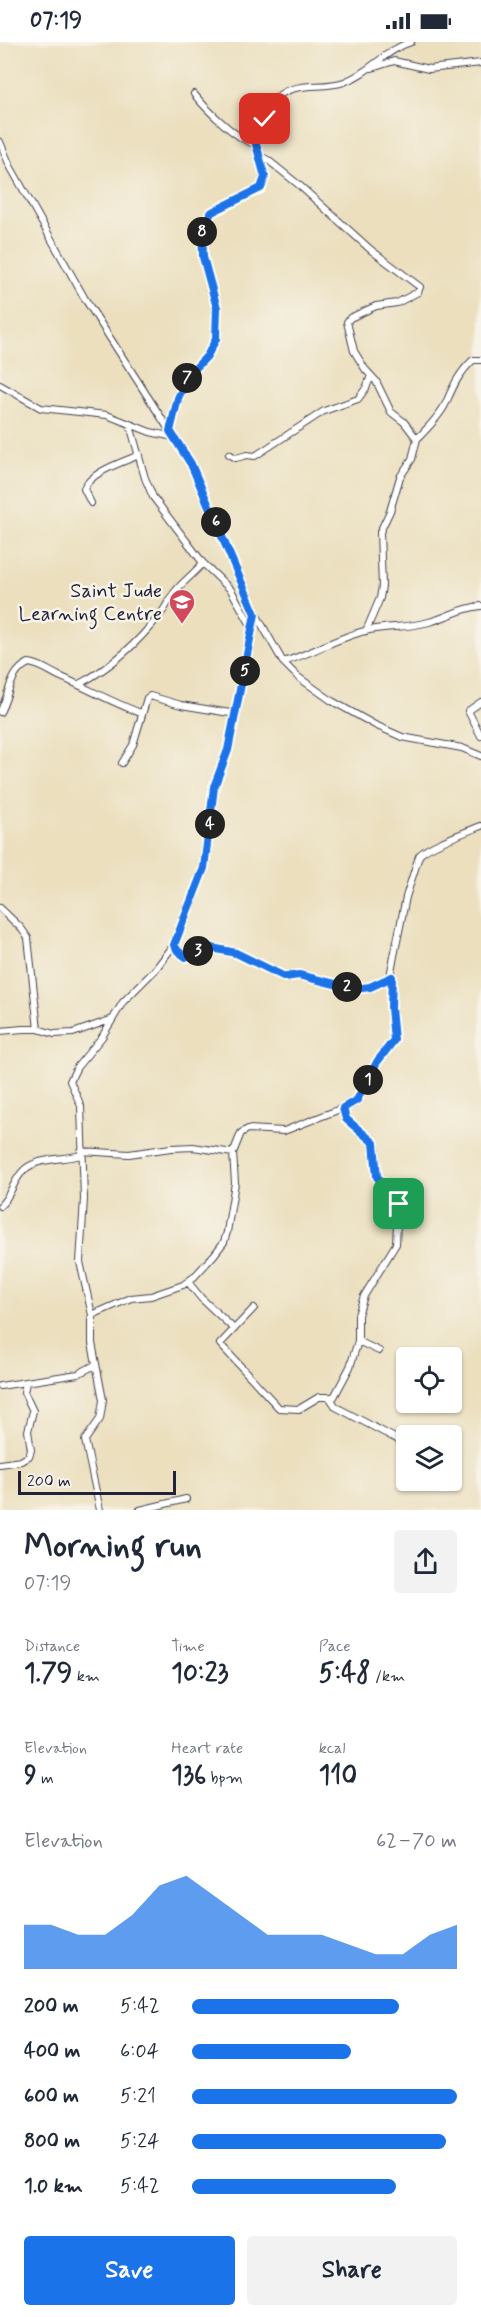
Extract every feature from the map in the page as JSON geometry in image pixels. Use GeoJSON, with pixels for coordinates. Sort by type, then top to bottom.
{"type":"FeatureCollection","features":[{"type":"Feature","properties":{"kind":"street"},"geometry":{"type":"LineString","coordinates":[[170,431],[178,398],[189,375],[207,356],[216,339],[217,308],[203,257],[202,226],[212,212],[261,188],[265,177],[256,144],[274,101],[280,95],[298,88],[329,86],[346,82],[368,69],[392,49],[411,42]]}},
{"type":"Feature","properties":{"kind":"street"},"geometry":{"type":"LineString","coordinates":[[368,69],[394,61],[429,69],[481,63]]}},
{"type":"Feature","properties":{"kind":"street"},"geometry":{"type":"LineString","coordinates":[[194,94],[202,104],[246,142],[256,144]]}},
{"type":"Feature","properties":{"kind":"street"},"geometry":{"type":"LineString","coordinates":[[0,142],[15,176],[85,299],[191,464],[255,614],[283,662],[298,677],[332,701],[375,725],[402,737],[462,748],[481,756]]}},
{"type":"Feature","properties":{"kind":"street"},"geometry":{"type":"LineString","coordinates":[[260,156],[299,185],[371,250],[420,287],[418,292],[397,303],[376,306],[347,320],[354,351],[376,381],[391,412],[404,422],[417,439]]}},
{"type":"Feature","properties":{"kind":"street"},"geometry":{"type":"LineString","coordinates":[[366,631],[380,598],[382,586],[380,532],[390,511],[400,477],[412,459],[417,439],[445,404],[447,396],[462,372],[473,360],[481,360]]}},
{"type":"Feature","properties":{"kind":"street"},"geometry":{"type":"LineString","coordinates":[[229,454],[236,458],[247,455],[255,456],[324,411],[358,399],[371,376]]}},
{"type":"Feature","properties":{"kind":"street"},"geometry":{"type":"LineString","coordinates":[[0,385],[41,408],[107,415],[130,425],[174,437]]}},
{"type":"Feature","properties":{"kind":"street"},"geometry":{"type":"LineString","coordinates":[[130,425],[153,497],[203,563],[231,590],[252,627]]}},
{"type":"Feature","properties":{"kind":"street"},"geometry":{"type":"LineString","coordinates":[[91,503],[84,489],[90,480],[114,465],[139,455]]}},
{"type":"Feature","properties":{"kind":"street"},"geometry":{"type":"LineString","coordinates":[[79,684],[112,665],[152,624],[169,603],[173,594],[203,563]]}},
{"type":"Feature","properties":{"kind":"street"},"geometry":{"type":"LineString","coordinates":[[283,662],[302,657],[328,643],[366,631],[430,622],[465,607],[481,606]]}},
{"type":"Feature","properties":{"kind":"street"},"geometry":{"type":"LineString","coordinates":[[100,1510],[85,1440],[100,1419],[103,1400],[92,1343],[92,1315],[80,1262],[84,1199],[81,1106],[70,1081],[77,1067],[94,1048],[123,1002],[154,971],[174,945],[204,868],[214,787],[228,750],[237,714],[255,614]]}},
{"type":"Feature","properties":{"kind":"street"},"geometry":{"type":"LineString","coordinates":[[0,712],[8,696],[14,675],[26,664],[44,666],[119,705],[141,713]]}},
{"type":"Feature","properties":{"kind":"street"},"geometry":{"type":"LineString","coordinates":[[122,763],[133,745],[147,698],[153,696],[181,705],[237,714]]}},
{"type":"Feature","properties":{"kind":"street"},"geometry":{"type":"LineString","coordinates":[[481,702],[468,711],[481,736]]}},
{"type":"Feature","properties":{"kind":"street"},"geometry":{"type":"LineString","coordinates":[[92,1315],[131,1299],[157,1294],[188,1282],[214,1255],[228,1232],[235,1183],[233,1153],[237,1139],[244,1130],[284,1131],[330,1111],[343,1108],[357,1100],[377,1062],[394,1040],[391,1008],[392,977],[406,897],[421,852],[481,826]]}},
{"type":"Feature","properties":{"kind":"street"},"geometry":{"type":"LineString","coordinates":[[0,908],[28,938],[39,1029]]}},
{"type":"Feature","properties":{"kind":"street"},"geometry":{"type":"LineString","coordinates":[[174,945],[186,957],[205,948],[212,948],[236,953],[285,977],[299,975],[355,989],[370,987],[392,977]]}},
{"type":"Feature","properties":{"kind":"street"},"geometry":{"type":"LineString","coordinates":[[0,1031],[39,1029],[54,1034],[73,1033],[111,1019]]}},
{"type":"Feature","properties":{"kind":"street"},"geometry":{"type":"LineString","coordinates":[[254,1308],[221,1341],[221,1347],[279,1408],[299,1409],[320,1397],[334,1397],[342,1385],[358,1341],[358,1315],[364,1296],[396,1244],[399,1204],[395,1194],[377,1177],[374,1143],[346,1119],[343,1108]]}},
{"type":"Feature","properties":{"kind":"street"},"geometry":{"type":"LineString","coordinates":[[0,1206],[8,1198],[17,1179],[26,1168],[47,1161],[69,1159],[81,1153],[129,1154],[171,1148],[193,1148],[233,1153]]}},
{"type":"Feature","properties":{"kind":"street"},"geometry":{"type":"LineString","coordinates":[[188,1282],[201,1298],[233,1328]]}},
{"type":"Feature","properties":{"kind":"street"},"geometry":{"type":"LineString","coordinates":[[358,1341],[379,1351]]}},
{"type":"Feature","properties":{"kind":"street"},"geometry":{"type":"LineString","coordinates":[[0,1386],[78,1374],[95,1365]]}},
{"type":"Feature","properties":{"kind":"street"},"geometry":{"type":"LineString","coordinates":[[0,1464],[21,1461],[29,1456],[31,1450],[28,1431],[33,1411],[24,1392],[26,1383]]}},
{"type":"Feature","properties":{"kind":"street"},"geometry":{"type":"LineString","coordinates":[[330,1398],[336,1407],[396,1439]]}},
{"type":"Feature","properties":{"kind":"street"},"geometry":{"type":"LineString","coordinates":[[140,1510],[186,1499]]}},
{"type":"Feature","properties":{"kind":"place","name":"Saint Jude Learning Centre"},"geometry":{"type":"Point","coordinates":[182,625]}},
{"type":"Feature","properties":{"kind":"route"},"geometry":{"type":"LineString","coordinates":[[265,119],[256,144],[265,177],[261,188],[212,212],[202,226],[203,257],[217,308],[216,339],[207,356],[189,375],[178,398],[170,431],[191,464],[255,614],[237,714],[225,761],[212,796],[206,860],[174,945],[186,957],[205,948],[212,948],[236,953],[285,977],[291,978],[299,975],[355,989],[370,987],[392,977],[391,1014],[394,1040],[377,1062],[357,1100],[343,1108],[346,1119],[374,1143],[377,1177],[395,1194],[399,1204]]}}]}
